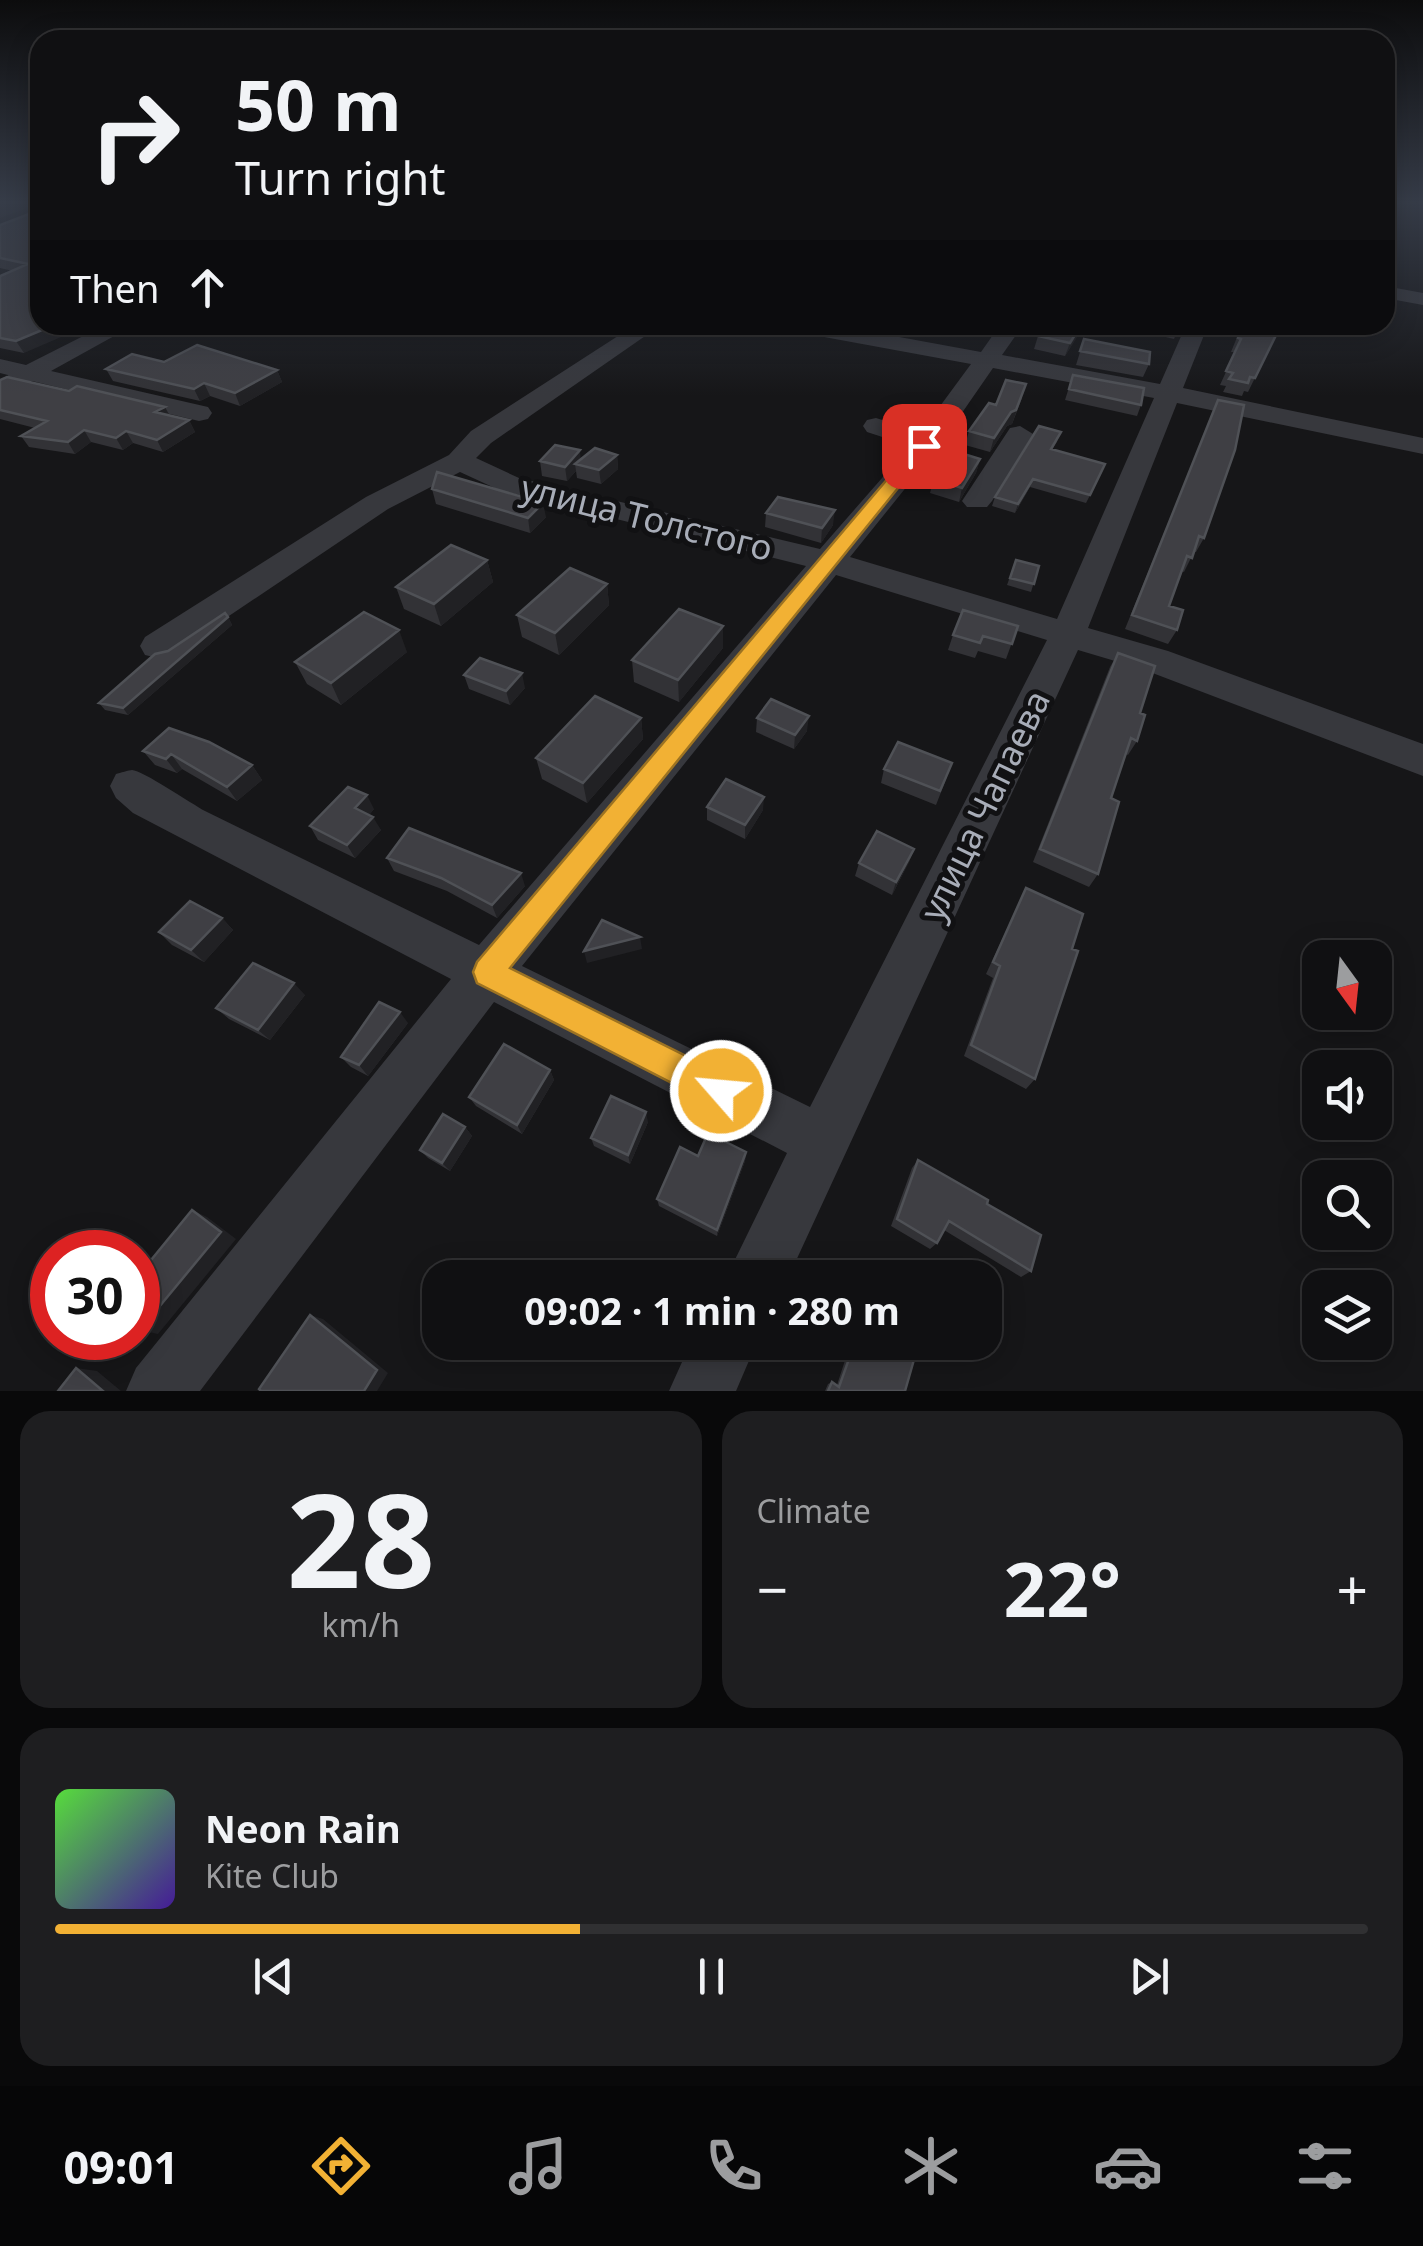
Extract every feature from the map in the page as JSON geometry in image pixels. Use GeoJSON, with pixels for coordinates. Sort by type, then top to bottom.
{"type":"FeatureCollection","features":[{"type":"Feature","properties":{"kind":"street"},"geometry":{"type":"LineString","coordinates":[[1395,294],[1423,299]]}},
{"type":"Feature","properties":{"kind":"street"},"geometry":{"type":"LineString","coordinates":[[0,387],[103,335]]}},
{"type":"Feature","properties":{"kind":"street"},"geometry":{"type":"LineString","coordinates":[[158,646],[377,503],[460,461],[481,437],[635,335]]}},
{"type":"Feature","properties":{"kind":"street"},"geometry":{"type":"LineString","coordinates":[[850,335],[1168,393],[1423,446]]}},
{"type":"Feature","properties":{"kind":"street"},"geometry":{"type":"LineString","coordinates":[[160,1391],[488,972],[926,445],[1004,335]]}},
{"type":"Feature","properties":{"kind":"street","name":"улица Чапаева"},"geometry":{"type":"LineString","coordinates":[[765,1260],[1068,634],[1193,335]]}},
{"type":"Feature","properties":{"kind":"street"},"geometry":{"type":"LineString","coordinates":[[0,366],[199,413]]}},
{"type":"Feature","properties":{"kind":"street"},"geometry":{"type":"LineString","coordinates":[[876,426],[979,461]]}},
{"type":"Feature","properties":{"kind":"street"},"geometry":{"type":"LineString","coordinates":[[979,461],[1020,434]]}},
{"type":"Feature","properties":{"kind":"street","name":"улица Толстого"},"geometry":{"type":"LineString","coordinates":[[460,461],[509,484],[826,561],[1155,660],[1423,760]]}},
{"type":"Feature","properties":{"kind":"street"},"geometry":{"type":"LineString","coordinates":[[976,500],[979,461]]}},
{"type":"Feature","properties":{"kind":"street"},"geometry":{"type":"LineString","coordinates":[[131,786],[148,801],[190,824],[821,1142]]}},
{"type":"Feature","properties":{"kind":"street"},"geometry":{"type":"LineString","coordinates":[[702,1391],[717,1360]]}},
{"type":"Feature","properties":{"kind":"building"},"geometry":{"type":"Polygon","coordinates":[[[30,267],[30,335],[16,341],[0,338],[0,276],[30,267]]]}},
{"type":"Feature","properties":{"kind":"building"},"geometry":{"type":"Polygon","coordinates":[[[1039,335],[1075,335],[1070,343],[1039,335]]]}},
{"type":"Feature","properties":{"kind":"building"},"geometry":{"type":"Polygon","coordinates":[[[1276,335],[1255,378],[1250,377],[1248,383],[1229,379],[1233,373],[1226,371],[1241,339],[1238,338],[1276,335]]]}},
{"type":"Feature","properties":{"kind":"building"},"geometry":{"type":"Polygon","coordinates":[[[1084,339],[1150,352],[1149,364],[1080,351],[1084,339]]]}},
{"type":"Feature","properties":{"kind":"building"},"geometry":{"type":"Polygon","coordinates":[[[197,345],[277,370],[235,393],[204,383],[194,389],[106,369],[132,354],[164,362],[197,345]]]}},
{"type":"Feature","properties":{"kind":"building"},"geometry":{"type":"Polygon","coordinates":[[[1073,375],[1144,388],[1141,405],[1069,389],[1073,375]]]}},
{"type":"Feature","properties":{"kind":"building"},"geometry":{"type":"Polygon","coordinates":[[[7,377],[69,391],[77,386],[165,407],[155,412],[189,420],[157,440],[126,431],[116,438],[84,430],[68,442],[21,436],[47,421],[0,410],[0,380],[7,377]]]}},
{"type":"Feature","properties":{"kind":"building"},"geometry":{"type":"Polygon","coordinates":[[[1006,380],[1026,384],[1016,410],[994,438],[969,431],[989,403],[996,405],[1006,380]]]}},
{"type":"Feature","properties":{"kind":"building"},"geometry":{"type":"Polygon","coordinates":[[[1218,400],[1244,405],[1235,450],[1204,538],[1199,536],[1192,558],[1187,556],[1169,606],[1183,610],[1177,630],[1132,615],[1218,400]]]}},
{"type":"Feature","properties":{"kind":"building"},"geometry":{"type":"Polygon","coordinates":[[[1039,426],[1061,432],[1051,449],[1105,464],[1090,495],[1033,479],[1018,504],[995,497],[1039,426]]]}},
{"type":"Feature","properties":{"kind":"building"},"geometry":{"type":"Polygon","coordinates":[[[555,445],[580,450],[565,467],[540,461],[555,445]]]}},
{"type":"Feature","properties":{"kind":"building"},"geometry":{"type":"Polygon","coordinates":[[[595,448],[617,455],[599,470],[575,464],[595,448]]]}},
{"type":"Feature","properties":{"kind":"building"},"geometry":{"type":"Polygon","coordinates":[[[954,451],[980,459],[962,488],[934,479],[954,451]]]}},
{"type":"Feature","properties":{"kind":"building"},"geometry":{"type":"Polygon","coordinates":[[[437,472],[543,503],[528,518],[432,489],[437,472]]]}},
{"type":"Feature","properties":{"kind":"building"},"geometry":{"type":"Polygon","coordinates":[[[778,497],[835,510],[822,528],[766,513],[778,497]]]}},
{"type":"Feature","properties":{"kind":"building"},"geometry":{"type":"Polygon","coordinates":[[[451,545],[487,560],[434,604],[396,587],[451,545]]]}},
{"type":"Feature","properties":{"kind":"building"},"geometry":{"type":"Polygon","coordinates":[[[1016,560],[1039,566],[1034,584],[1010,578],[1016,560]]]}},
{"type":"Feature","properties":{"kind":"building"},"geometry":{"type":"Polygon","coordinates":[[[570,568],[607,584],[555,633],[517,615],[570,568]]]}},
{"type":"Feature","properties":{"kind":"building"},"geometry":{"type":"Polygon","coordinates":[[[679,609],[723,626],[678,680],[632,660],[679,609]]]}},
{"type":"Feature","properties":{"kind":"building"},"geometry":{"type":"Polygon","coordinates":[[[963,610],[1018,626],[1012,644],[983,636],[980,643],[953,635],[963,610]]]}},
{"type":"Feature","properties":{"kind":"building"},"geometry":{"type":"Polygon","coordinates":[[[364,612],[399,630],[331,683],[295,662],[364,612]]]}},
{"type":"Feature","properties":{"kind":"building"},"geometry":{"type":"Polygon","coordinates":[[[225,613],[228,617],[123,708],[99,703],[155,654],[168,651],[225,613]]]}},
{"type":"Feature","properties":{"kind":"building"},"geometry":{"type":"Polygon","coordinates":[[[1118,653],[1155,666],[1140,713],[1145,715],[1137,741],[1131,738],[1111,798],[1119,802],[1098,874],[1040,849],[1118,653]]]}},
{"type":"Feature","properties":{"kind":"building"},"geometry":{"type":"Polygon","coordinates":[[[480,658],[522,673],[506,691],[464,675],[480,658]]]}},
{"type":"Feature","properties":{"kind":"building"},"geometry":{"type":"Polygon","coordinates":[[[595,696],[641,718],[583,783],[536,758],[595,696]]]}},
{"type":"Feature","properties":{"kind":"building"},"geometry":{"type":"Polygon","coordinates":[[[771,699],[809,716],[795,735],[757,718],[771,699]]]}},
{"type":"Feature","properties":{"kind":"building"},"geometry":{"type":"Polygon","coordinates":[[[169,728],[209,742],[252,765],[227,787],[171,754],[166,759],[143,751],[169,728]]]}},
{"type":"Feature","properties":{"kind":"building"},"geometry":{"type":"Polygon","coordinates":[[[898,742],[952,763],[940,791],[884,769],[898,742]]]}},
{"type":"Feature","properties":{"kind":"building"},"geometry":{"type":"Polygon","coordinates":[[[726,779],[764,797],[745,825],[707,807],[726,779]]]}},
{"type":"Feature","properties":{"kind":"building"},"geometry":{"type":"Polygon","coordinates":[[[348,787],[367,795],[355,808],[373,817],[347,845],[310,826],[348,787]]]}},
{"type":"Feature","properties":{"kind":"building"},"geometry":{"type":"Polygon","coordinates":[[[409,828],[521,873],[492,905],[441,878],[387,858],[409,828]]]}},
{"type":"Feature","properties":{"kind":"building"},"geometry":{"type":"Polygon","coordinates":[[[877,831],[914,849],[896,882],[859,863],[877,831]]]}},
{"type":"Feature","properties":{"kind":"building"},"geometry":{"type":"Polygon","coordinates":[[[1026,888],[1083,914],[1072,949],[1078,951],[1035,1079],[971,1045],[1000,966],[993,962],[1026,888]]]}},
{"type":"Feature","properties":{"kind":"building"},"geometry":{"type":"Polygon","coordinates":[[[190,901],[222,918],[191,950],[159,932],[190,901]]]}},
{"type":"Feature","properties":{"kind":"building"},"geometry":{"type":"Polygon","coordinates":[[[602,920],[640,937],[584,951],[602,920]]]}},
{"type":"Feature","properties":{"kind":"building"},"geometry":{"type":"Polygon","coordinates":[[[253,963],[294,983],[258,1030],[216,1008],[253,963]]]}},
{"type":"Feature","properties":{"kind":"building"},"geometry":{"type":"Polygon","coordinates":[[[379,1002],[400,1012],[359,1065],[341,1057],[379,1002]]]}},
{"type":"Feature","properties":{"kind":"building"},"geometry":{"type":"Polygon","coordinates":[[[504,1044],[550,1070],[517,1125],[469,1097],[504,1044]]]}},
{"type":"Feature","properties":{"kind":"building"},"geometry":{"type":"Polygon","coordinates":[[[611,1096],[646,1112],[628,1155],[591,1138],[611,1096]]]}},
{"type":"Feature","properties":{"kind":"building"},"geometry":{"type":"Polygon","coordinates":[[[443,1114],[465,1127],[442,1163],[420,1150],[443,1114]]]}},
{"type":"Feature","properties":{"kind":"building"},"geometry":{"type":"Polygon","coordinates":[[[708,1133],[746,1152],[717,1230],[657,1199],[680,1147],[698,1156],[708,1133]]]}},
{"type":"Feature","properties":{"kind":"building"},"geometry":{"type":"Polygon","coordinates":[[[918,1160],[1041,1235],[1031,1271],[949,1221],[937,1243],[897,1219],[918,1160]]]}},
{"type":"Feature","properties":{"kind":"building"},"geometry":{"type":"Polygon","coordinates":[[[192,1210],[221,1232],[160,1306],[160,1249],[192,1210]]]}},
{"type":"Feature","properties":{"kind":"building"},"geometry":{"type":"Polygon","coordinates":[[[310,1315],[377,1370],[364,1391],[259,1389],[310,1315]]]}},
{"type":"Feature","properties":{"kind":"building"},"geometry":{"type":"Polygon","coordinates":[[[849,1360],[914,1360],[905,1391],[828,1391],[832,1382],[839,1387],[849,1360]]]}},
{"type":"Feature","properties":{"kind":"building"},"geometry":{"type":"Polygon","coordinates":[[[76,1368],[103,1391],[58,1391],[76,1368]]]}},
{"type":"Feature","properties":{"kind":"route"},"geometry":{"type":"LineString","coordinates":[[721,1091],[488,972],[924,446]]}}]}
